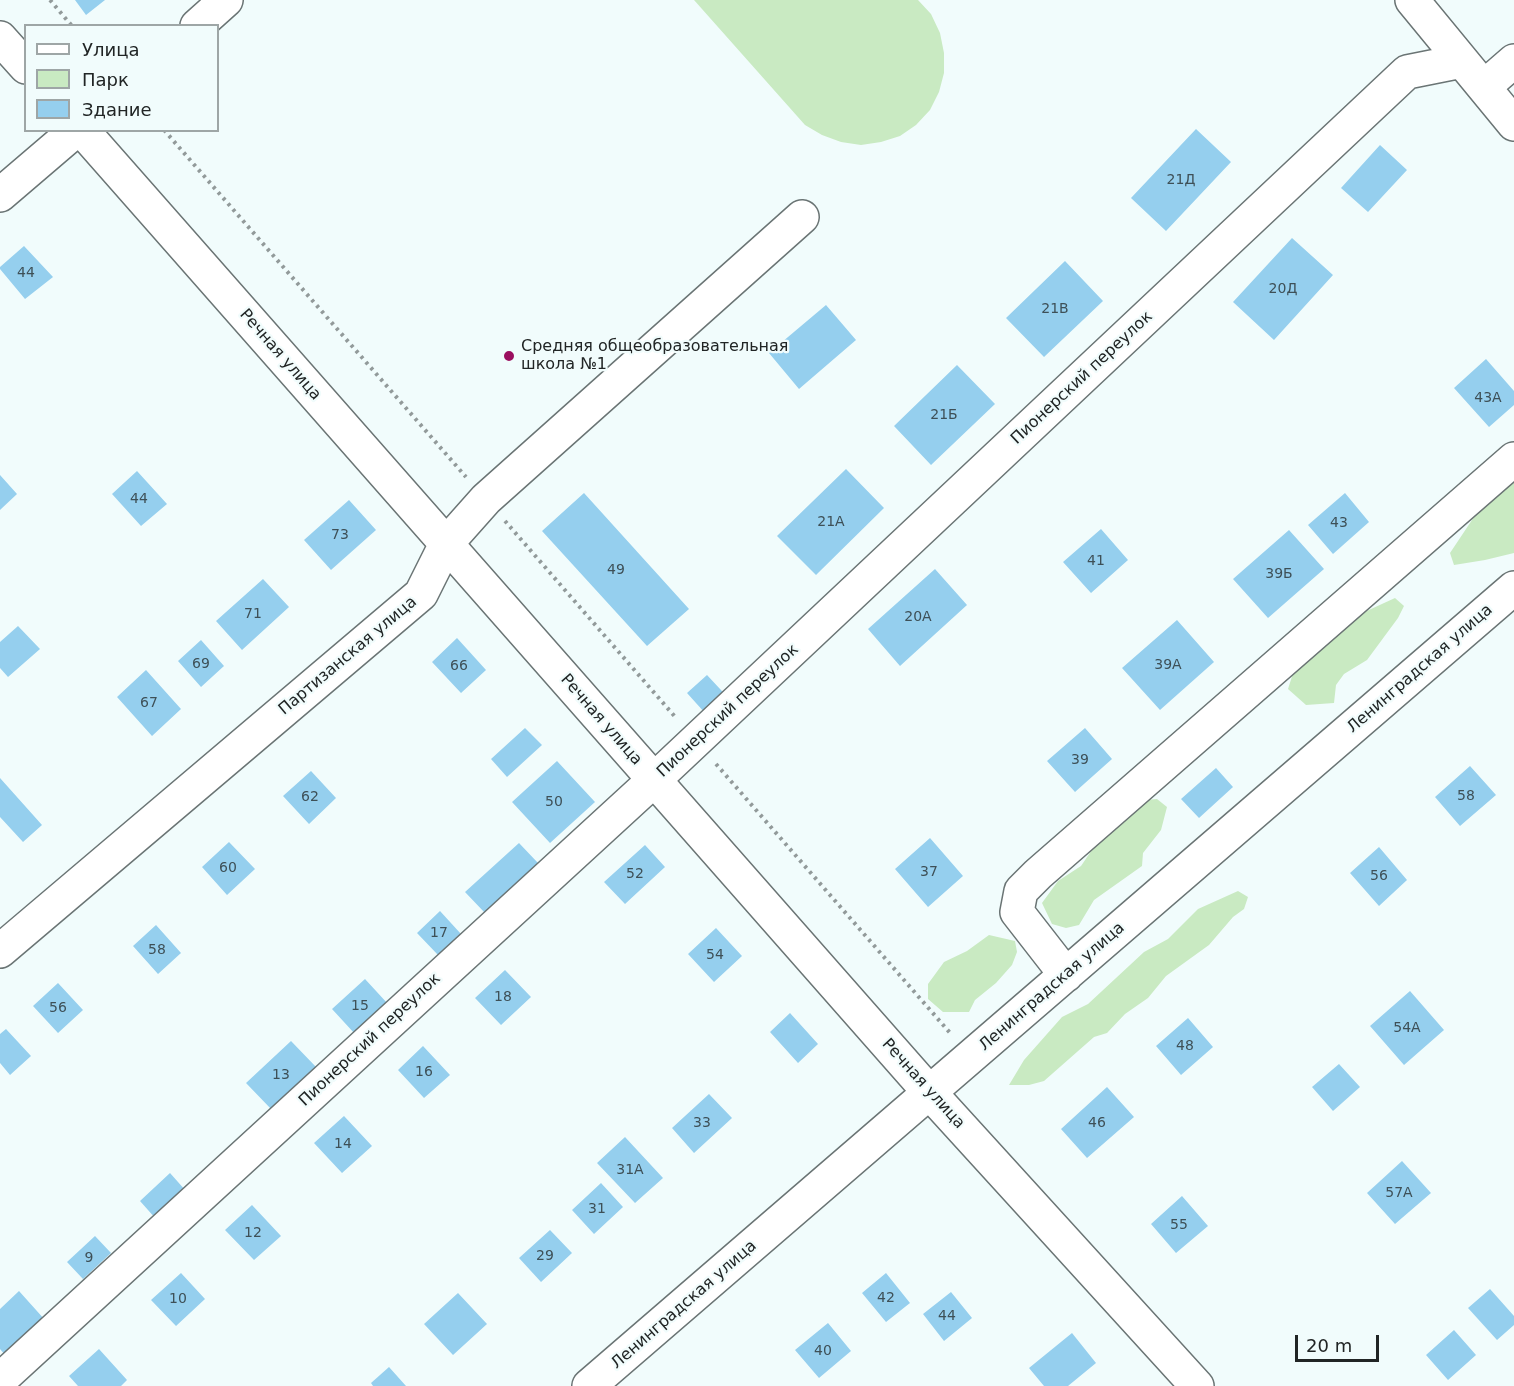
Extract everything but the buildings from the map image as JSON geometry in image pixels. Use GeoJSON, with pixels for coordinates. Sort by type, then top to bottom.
{"type":"FeatureCollection","features":[{"type":"Feature","properties":{"kind":"street"},"geometry":{"type":"LineString","coordinates":[[199,24],[226,0]]}},
{"type":"Feature","properties":{"kind":"street"},"geometry":{"type":"LineString","coordinates":[[1412,0],[1514,124]]}},
{"type":"Feature","properties":{"kind":"street"},"geometry":{"type":"LineString","coordinates":[[0,38],[24,65]]}},
{"type":"Feature","properties":{"kind":"street","name":"Пионерский переулок"},"geometry":{"type":"LineString","coordinates":[[0,1380],[696,741],[1407,72],[1462,61]]}},
{"type":"Feature","properties":{"kind":"street"},"geometry":{"type":"LineString","coordinates":[[1484,87],[1514,61]]}},
{"type":"Feature","properties":{"kind":"street"},"geometry":{"type":"LineString","coordinates":[[0,195],[74,132]]}},
{"type":"Feature","properties":{"kind":"street","name":"Речная улица"},"geometry":{"type":"LineString","coordinates":[[84,132],[930,1093],[1197,1386]]}},
{"type":"Feature","properties":{"kind":"street","name":"Партизанская улица"},"geometry":{"type":"LineString","coordinates":[[0,951],[422,594],[446,544],[486,499],[802,217]]}},
{"type":"Feature","properties":{"kind":"street"},"geometry":{"type":"LineString","coordinates":[[1066,975],[1017,912],[1021,891],[1514,459]]}},
{"type":"Feature","properties":{"kind":"street","name":"Ленинградская улица"},"geometry":{"type":"LineString","coordinates":[[606,1381],[930,1093],[1514,588]]}},
{"type":"Feature","properties":{"kind":"path"},"geometry":{"type":"LineString","coordinates":[[50,0],[70,24]]}},
{"type":"Feature","properties":{"kind":"path"},"geometry":{"type":"LineString","coordinates":[[166,132],[972,1057]]}},
{"type":"Feature","properties":{"kind":"green space"},"geometry":{"type":"Polygon","coordinates":[[[694,0],[918,0],[931,14],[940,33],[944,53],[944,73],[939,92],[930,110],[916,125],[900,136],[861,145],[841,142],[822,135],[805,125],[694,0]]]}},
{"type":"Feature","properties":{"kind":"green space"},"geometry":{"type":"Polygon","coordinates":[[[1514,478],[1514,553],[1454,565],[1450,553],[1480,508],[1502,491],[1514,478]]]}},
{"type":"Feature","properties":{"kind":"green space"},"geometry":{"type":"Polygon","coordinates":[[[1395,598],[1404,606],[1398,618],[1367,660],[1344,674],[1336,685],[1334,703],[1306,705],[1288,689],[1296,664],[1347,620],[1395,598]]]}},
{"type":"Feature","properties":{"kind":"green space"},"geometry":{"type":"Polygon","coordinates":[[[1157,799],[1167,807],[1161,830],[1143,853],[1142,866],[1094,900],[1079,925],[1066,928],[1052,924],[1042,903],[1058,881],[1081,866],[1104,832],[1127,820],[1145,800],[1157,799]]]}},
{"type":"Feature","properties":{"kind":"green space"},"geometry":{"type":"Polygon","coordinates":[[[1238,891],[1248,897],[1244,909],[1233,917],[1209,945],[1166,976],[1148,998],[1125,1014],[1107,1033],[1094,1037],[1044,1081],[1029,1085],[1009,1085],[1024,1060],[1062,1017],[1088,1004],[1144,952],[1168,939],[1198,909],[1238,891]]]}},
{"type":"Feature","properties":{"kind":"green space"},"geometry":{"type":"Polygon","coordinates":[[[989,935],[1015,941],[1017,952],[1012,965],[996,983],[975,1000],[969,1012],[943,1012],[928,999],[928,984],[944,962],[967,951],[989,935]]]}},
{"type":"Feature","properties":{"kind":"place","name":"Средняя общеобразовательная школа №1"},"geometry":{"type":"Point","coordinates":[509,356]}}]}
